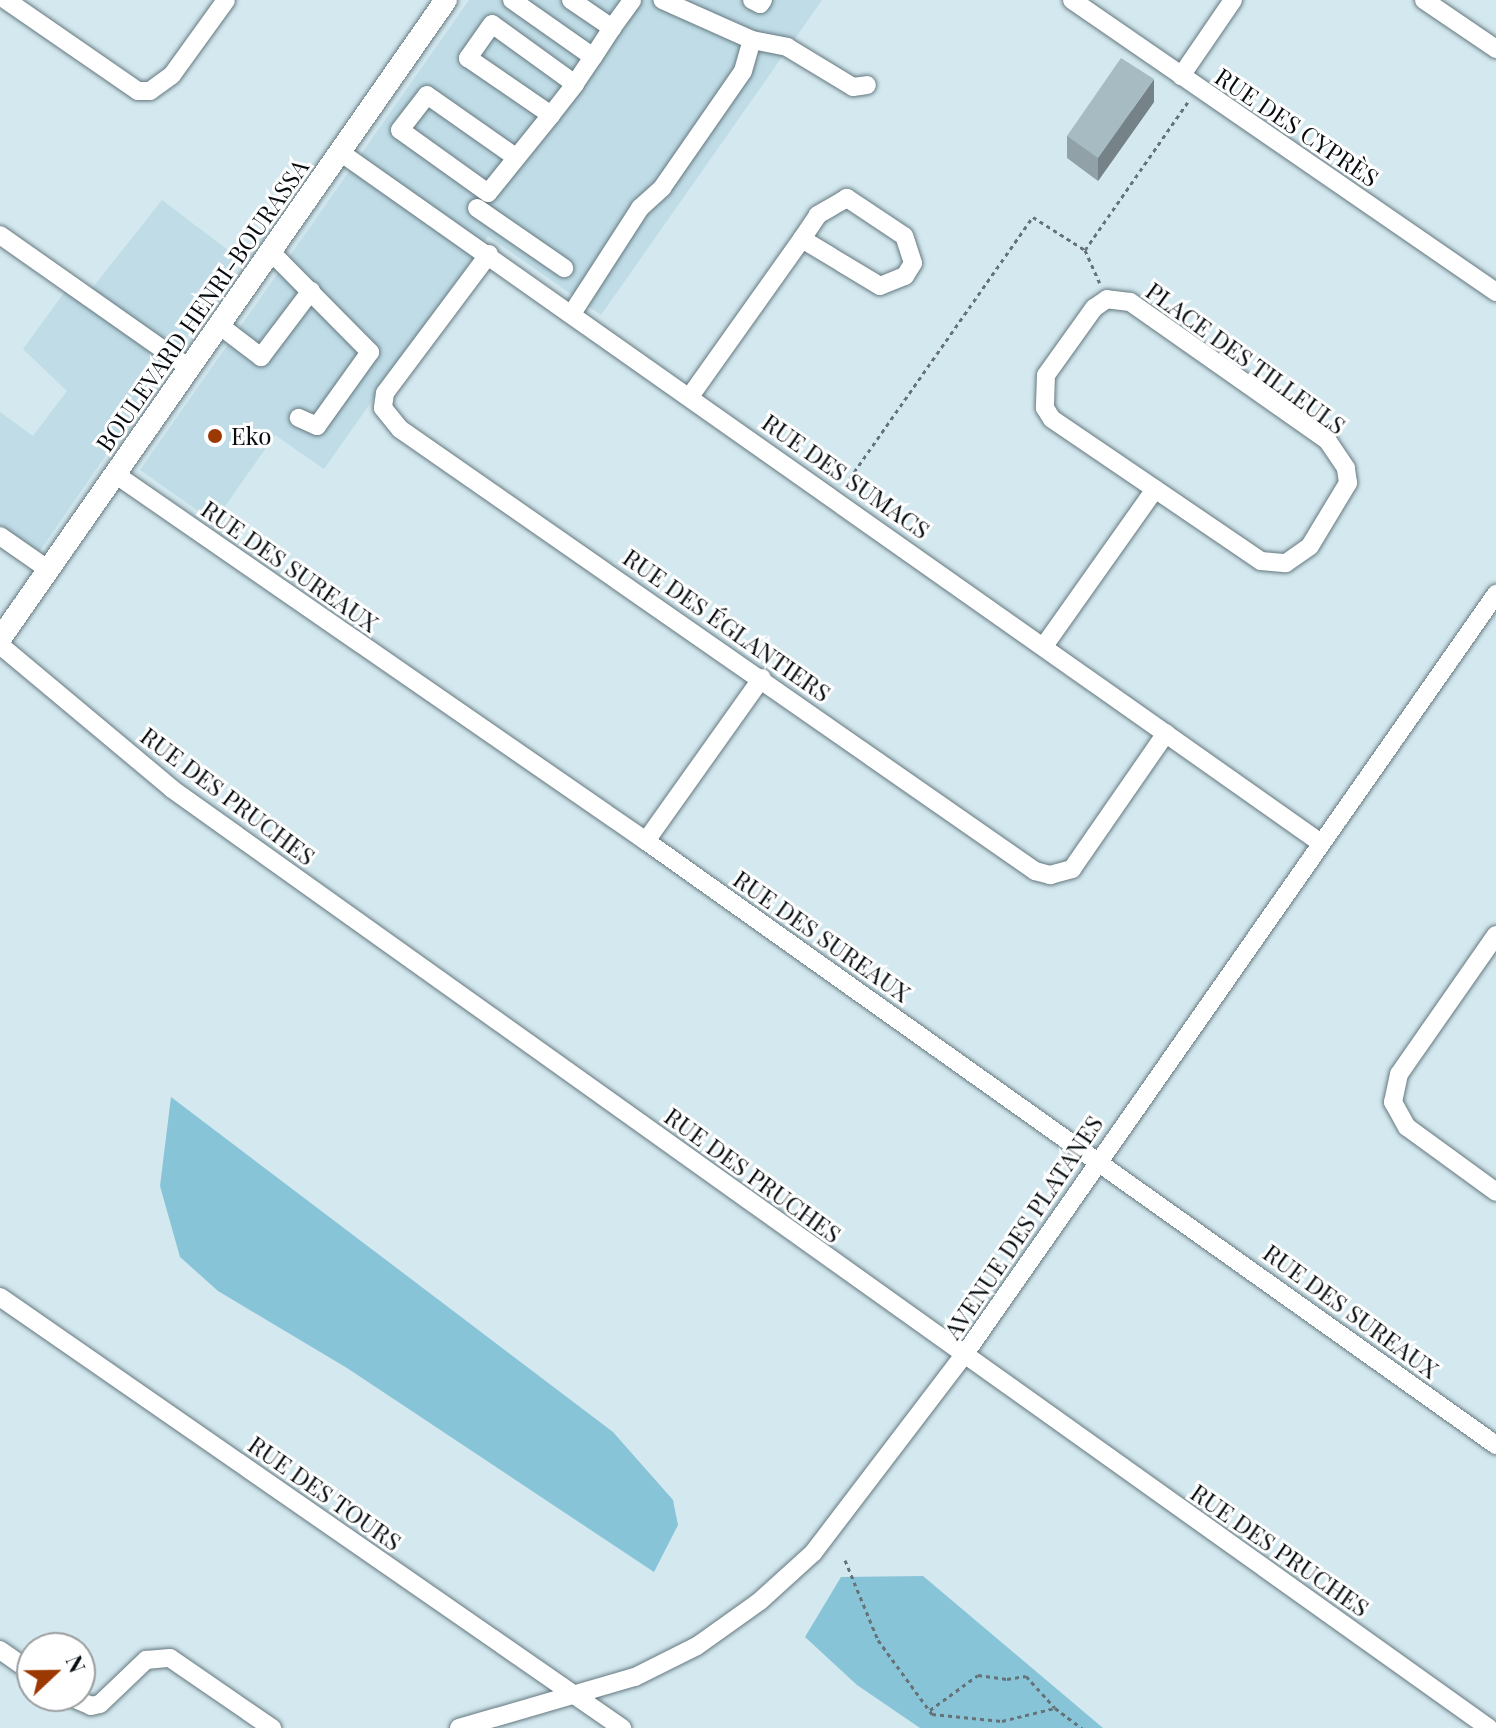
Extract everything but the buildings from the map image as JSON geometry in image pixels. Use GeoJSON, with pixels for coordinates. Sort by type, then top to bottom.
{"type":"FeatureCollection","features":[{"type":"Feature","properties":{"kind":"main road","name":"BOULEVARD HENRI-BOURASSA"},"geometry":{"type":"LineString","coordinates":[[0,642],[446,0]]}},
{"type":"Feature","properties":{"kind":"street"},"geometry":{"type":"LineString","coordinates":[[8,1],[138,91],[150,91],[172,75],[226,0]]}},
{"type":"Feature","properties":{"kind":"street"},"geometry":{"type":"LineString","coordinates":[[512,0],[593,57]]}},
{"type":"Feature","properties":{"kind":"street"},"geometry":{"type":"LineString","coordinates":[[571,0],[612,28]]}},
{"type":"Feature","properties":{"kind":"street"},"geometry":{"type":"LineString","coordinates":[[460,233],[514,156],[575,84],[632,0]]}},
{"type":"Feature","properties":{"kind":"street"},"geometry":{"type":"LineString","coordinates":[[662,0],[752,40],[787,47],[853,87],[867,85]]}},
{"type":"Feature","properties":{"kind":"street"},"geometry":{"type":"LineString","coordinates":[[752,0],[760,4],[763,0]]}},
{"type":"Feature","properties":{"kind":"street","name":"RUE DES CYPRÈS"},"geometry":{"type":"LineString","coordinates":[[1072,0],[1496,292]]}},
{"type":"Feature","properties":{"kind":"street"},"geometry":{"type":"LineString","coordinates":[[1181,76],[1233,0]]}},
{"type":"Feature","properties":{"kind":"street"},"geometry":{"type":"LineString","coordinates":[[1424,0],[1496,49]]}},
{"type":"Feature","properties":{"kind":"street"},"geometry":{"type":"LineString","coordinates":[[551,115],[468,58],[492,24],[575,84]]}},
{"type":"Feature","properties":{"kind":"street"},"geometry":{"type":"LineString","coordinates":[[573,312],[640,208],[662,188],[743,71],[752,40]]}},
{"type":"Feature","properties":{"kind":"street"},"geometry":{"type":"LineString","coordinates":[[514,156],[427,95],[400,130],[564,268]]}},
{"type":"Feature","properties":{"kind":"street","name":"RUE DES SUMACS"},"geometry":{"type":"LineString","coordinates":[[340,152],[691,395],[1321,843]]}},
{"type":"Feature","properties":{"kind":"street"},"geometry":{"type":"LineString","coordinates":[[691,395],[818,215],[847,198],[904,236],[913,263],[905,276],[880,286],[802,239]]}},
{"type":"Feature","properties":{"kind":"street"},"geometry":{"type":"LineString","coordinates":[[0,235],[189,368]]}},
{"type":"Feature","properties":{"kind":"street"},"geometry":{"type":"LineString","coordinates":[[271,252],[370,352],[317,426],[299,418]]}},
{"type":"Feature","properties":{"kind":"street","name":"RUE DES ÉGLANTIERS"},"geometry":{"type":"LineString","coordinates":[[489,254],[392,381],[383,408],[391,420],[1035,871],[1063,874],[1079,861],[1166,733]]}},
{"type":"Feature","properties":{"kind":"street"},"geometry":{"type":"LineString","coordinates":[[219,325],[261,357],[311,291]]}},
{"type":"Feature","properties":{"kind":"street","name":"PLACE DES TILLEULS"},"geometry":{"type":"LineString","coordinates":[[1107,299],[1130,302],[1328,441],[1346,468],[1348,483],[1344,498],[1310,546],[1286,563],[1261,561],[1155,489],[1052,419],[1045,408],[1046,375],[1094,308],[1107,299]]}},
{"type":"Feature","properties":{"kind":"street","name":"RUE DES SUREAUX"},"geometry":{"type":"LineString","coordinates":[[115,474],[646,841],[1496,1445]]}},
{"type":"Feature","properties":{"kind":"street"},"geometry":{"type":"LineString","coordinates":[[1044,646],[1155,489]]}},
{"type":"Feature","properties":{"kind":"street"},"geometry":{"type":"LineString","coordinates":[[0,536],[49,570]]}},
{"type":"Feature","properties":{"kind":"street","name":"AVENUE DES PLATANES"},"geometry":{"type":"LineString","coordinates":[[459,1728],[577,1698],[635,1677],[697,1646],[760,1601],[813,1553],[855,1505],[964,1355],[1097,1160],[1495,597]]}},
{"type":"Feature","properties":{"kind":"street","name":"RUE DES PRUCHES"},"geometry":{"type":"LineString","coordinates":[[0,642],[172,789],[1489,1728]]}},
{"type":"Feature","properties":{"kind":"street"},"geometry":{"type":"LineString","coordinates":[[646,841],[762,678]]}},
{"type":"Feature","properties":{"kind":"street"},"geometry":{"type":"LineString","coordinates":[[1496,935],[1399,1074],[1393,1102],[1407,1127],[1496,1192]]}},
{"type":"Feature","properties":{"kind":"street","name":"RUE DES TOURS"},"geometry":{"type":"LineString","coordinates":[[0,1297],[622,1728]]}},
{"type":"Feature","properties":{"kind":"street"},"geometry":{"type":"LineString","coordinates":[[96,1703],[100,1704],[157,1656],[182,1662],[272,1728]]}},
{"type":"Feature","properties":{"kind":"path"},"geometry":{"type":"LineString","coordinates":[[1085,250],[1189,100],[1181,76]]}},
{"type":"Feature","properties":{"kind":"path"},"geometry":{"type":"LineString","coordinates":[[836,498],[1033,217],[1085,250],[1107,299]]}},
{"type":"Feature","properties":{"kind":"path"},"geometry":{"type":"LineString","coordinates":[[845,1560],[878,1640],[929,1711],[1002,1721],[1055,1708]]}},
{"type":"Feature","properties":{"kind":"path"},"geometry":{"type":"LineString","coordinates":[[929,1711],[978,1675],[1026,1676],[1055,1708],[1082,1728]]}},
{"type":"Feature","properties":{"kind":"shaded area"},"geometry":{"type":"Polygon","coordinates":[[[469,0],[822,0],[601,315],[488,236],[324,469],[275,435],[214,522],[140,470],[469,0]]]}},
{"type":"Feature","properties":{"kind":"shaded area"},"geometry":{"type":"Polygon","coordinates":[[[162,200],[241,260],[39,552],[0,525],[0,412],[33,436],[67,391],[23,349],[66,290],[82,301],[162,200]]]}},
{"type":"Feature","properties":{"kind":"shaded area"},"geometry":{"type":"Polygon","coordinates":[[[171,1097],[613,1432],[673,1500],[678,1525],[654,1572],[347,1368],[218,1291],[180,1257],[160,1186],[171,1097]]]}},
{"type":"Feature","properties":{"kind":"shaded area"},"geometry":{"type":"Polygon","coordinates":[[[923,1576],[1103,1728],[920,1728],[857,1685],[805,1637],[841,1577],[923,1576]]]}},
{"type":"Feature","properties":{"kind":"place","name":"Eko"},"geometry":{"type":"Point","coordinates":[215,436]}}]}
